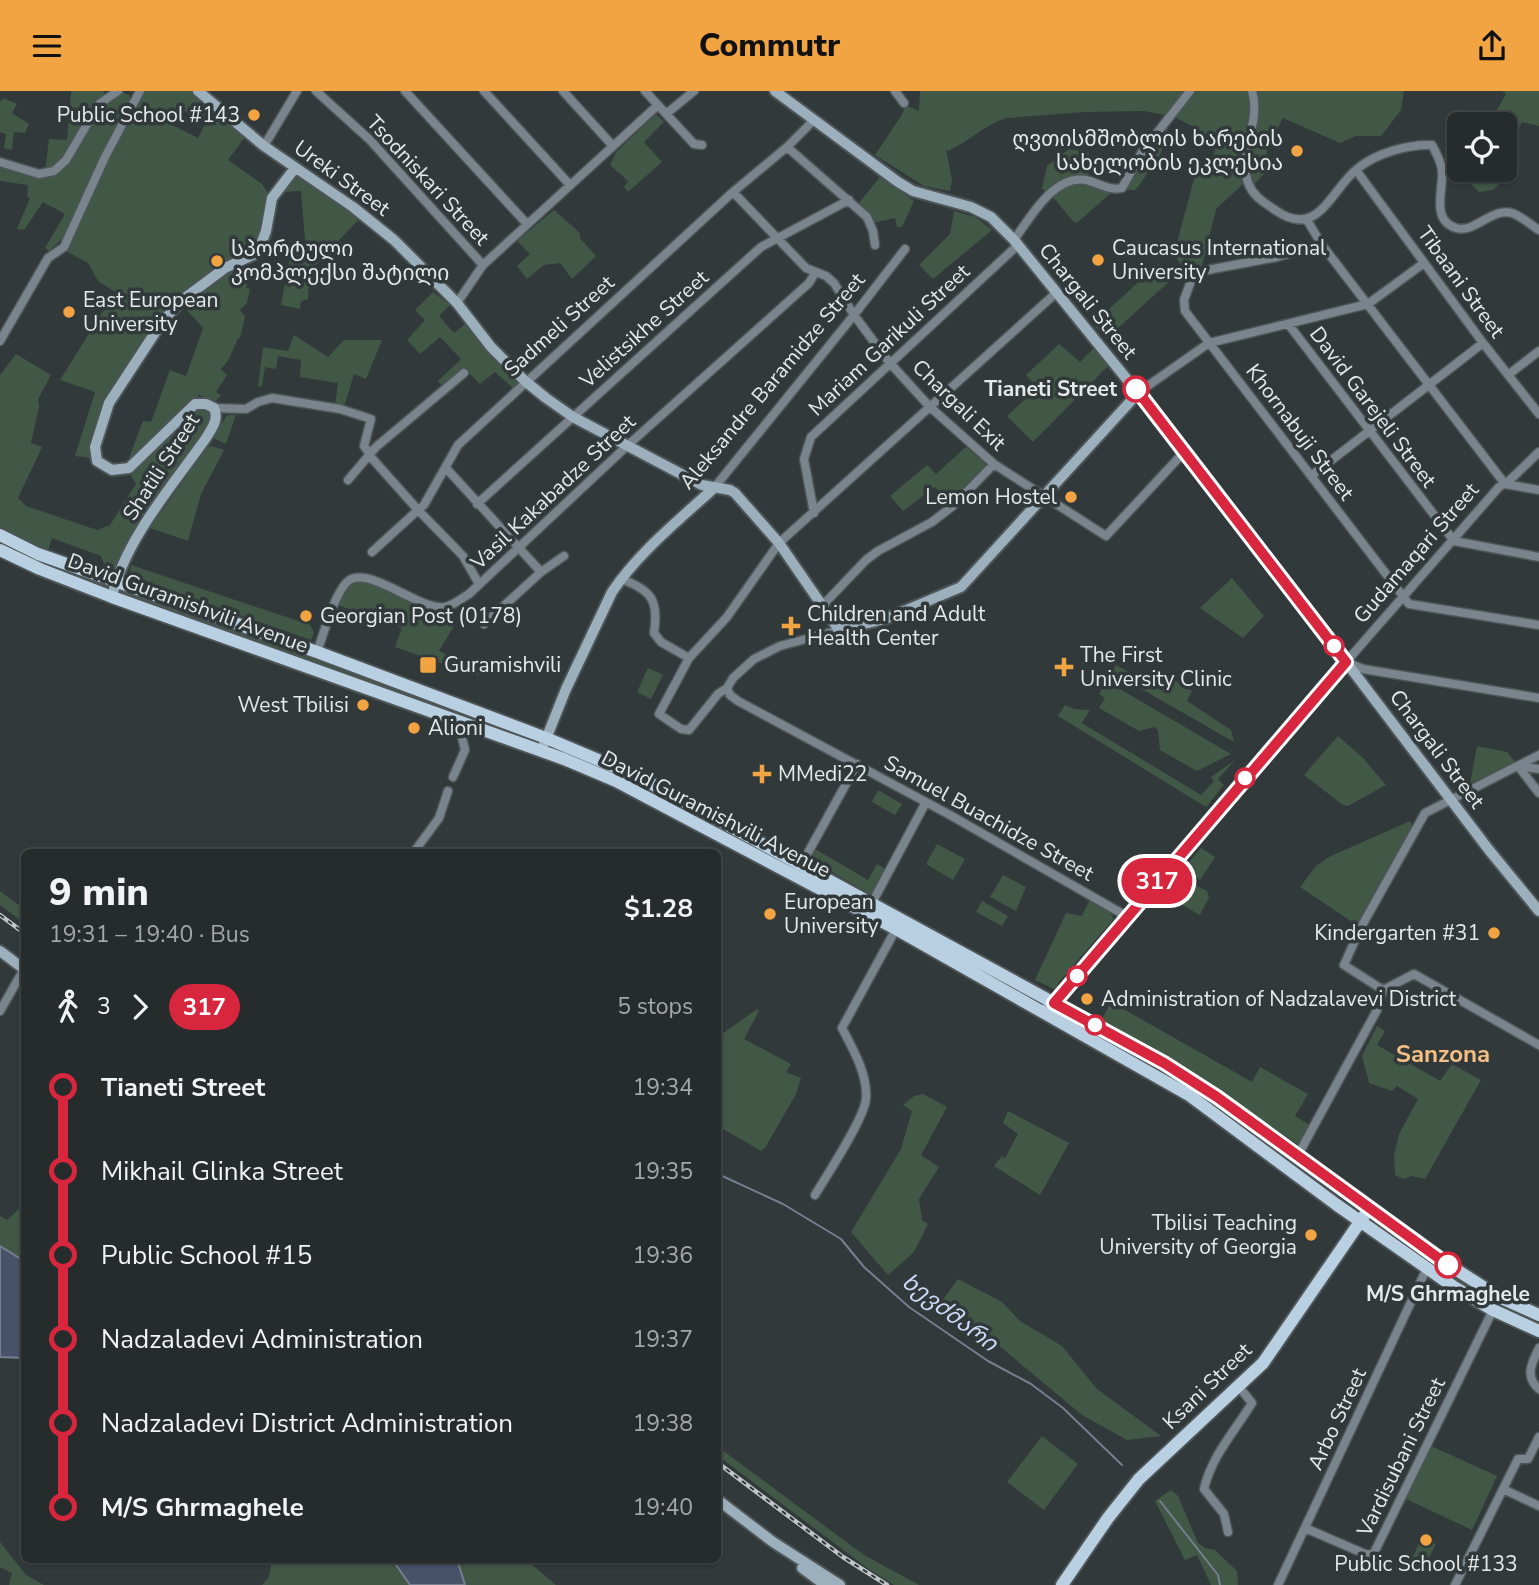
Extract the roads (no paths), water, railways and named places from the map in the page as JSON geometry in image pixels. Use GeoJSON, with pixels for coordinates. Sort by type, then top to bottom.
{"type":"FeatureCollection","features":[{"type":"Feature","properties":{"kind":"main road","name":"David Guramishvili Avenue"},"geometry":{"type":"LineString","coordinates":[[0,535],[37,554],[317,652],[546,738],[641,778],[896,929],[1196,1099],[1427,1268],[1494,1310],[1539,1331]]}},
{"type":"Feature","properties":{"kind":"main road","name":"David Guramishvili Avenue"},"geometry":{"type":"LineString","coordinates":[[0,550],[112,597],[465,723],[616,781],[799,871],[872,903],[1185,1076],[1452,1268],[1510,1302],[1539,1315]]}},
{"type":"Feature","properties":{"kind":"main road","name":"Ksani Street"},"geometry":{"type":"LineString","coordinates":[[1062,1585],[1108,1518],[1139,1479],[1263,1363],[1370,1208]]}},
{"type":"Feature","properties":{"kind":"main road"},"geometry":{"type":"LineString","coordinates":[[1492,1292],[1494,1310],[1510,1302]]}},
{"type":"Feature","properties":{"kind":"street"},"geometry":{"type":"LineString","coordinates":[[0,162],[39,174],[54,171],[66,160],[99,104],[118,91]]}},
{"type":"Feature","properties":{"kind":"street"},"geometry":{"type":"LineString","coordinates":[[0,341],[48,258],[64,247],[105,157],[138,95],[129,91]]}},
{"type":"Feature","properties":{"kind":"street","name":"Ureki Street"},"geometry":{"type":"LineString","coordinates":[[198,91],[264,146],[353,207],[394,240],[457,303],[491,347],[525,381],[573,417],[702,485],[735,493],[779,543],[839,630]]}},
{"type":"Feature","properties":{"kind":"street"},"geometry":{"type":"LineString","coordinates":[[264,146],[297,91]]}},
{"type":"Feature","properties":{"kind":"street","name":"Tsodniskari Street"},"geometry":{"type":"LineString","coordinates":[[316,91],[370,140],[483,265]]}},
{"type":"Feature","properties":{"kind":"street"},"geometry":{"type":"LineString","coordinates":[[405,91],[527,224]]}},
{"type":"Feature","properties":{"kind":"street"},"geometry":{"type":"LineString","coordinates":[[484,91],[570,185]]}},
{"type":"Feature","properties":{"kind":"street"},"geometry":{"type":"LineString","coordinates":[[563,91],[613,146]]}},
{"type":"Feature","properties":{"kind":"street"},"geometry":{"type":"LineString","coordinates":[[645,91],[694,144],[702,145]]}},
{"type":"Feature","properties":{"kind":"street"},"geometry":{"type":"LineString","coordinates":[[666,114],[694,91]]}},
{"type":"Feature","properties":{"kind":"street","name":"Chargali Street"},"geometry":{"type":"LineString","coordinates":[[775,91],[898,182],[913,191],[971,207],[991,217],[1016,243],[1139,392],[1450,799],[1539,911]]}},
{"type":"Feature","properties":{"kind":"street"},"geometry":{"type":"LineString","coordinates":[[895,91],[904,103]]}},
{"type":"Feature","properties":{"kind":"street","name":"Mariam Garikuli Street"},"geometry":{"type":"LineString","coordinates":[[814,513],[804,459],[811,437],[1016,243],[1037,207],[1064,184],[1076,179],[1114,190],[1122,188],[1142,152],[1189,91]]}},
{"type":"Feature","properties":{"kind":"street"},"geometry":{"type":"LineString","coordinates":[[1252,91],[1255,118],[1246,155],[1246,176],[1257,198],[1283,216],[1295,221],[1307,221],[1333,199],[1356,170],[1372,159],[1404,148],[1432,145],[1442,172],[1439,207],[1443,218],[1452,227],[1464,228],[1501,212],[1513,213],[1539,230]]}},
{"type":"Feature","properties":{"kind":"street"},"geometry":{"type":"LineString","coordinates":[[457,303],[483,265],[658,105]]}},
{"type":"Feature","properties":{"kind":"street","name":"Sadmeli Street"},"geometry":{"type":"LineString","coordinates":[[372,552],[424,505],[458,445],[814,120]]}},
{"type":"Feature","properties":{"kind":"street"},"geometry":{"type":"LineString","coordinates":[[787,147],[867,217],[875,245]]}},
{"type":"Feature","properties":{"kind":"street","name":"Shatili Street"},"geometry":{"type":"LineString","coordinates":[[112,597],[115,583],[139,534],[215,423],[214,408],[206,404],[195,404],[130,468],[112,470],[97,461],[95,447],[109,403],[162,322],[182,300],[225,268],[255,254],[266,231],[272,198],[296,168]]}},
{"type":"Feature","properties":{"kind":"street","name":"Tibaani Street"},"geometry":{"type":"LineString","coordinates":[[1356,170],[1483,343],[1539,414]]}},
{"type":"Feature","properties":{"kind":"street","name":"Chargali Exit"},"geometry":{"type":"LineString","coordinates":[[733,192],[806,268],[826,276],[834,283],[854,315],[890,362],[930,407],[994,464],[1106,536],[1185,451]]}},
{"type":"Feature","properties":{"kind":"street","name":"Velistsikhe Street"},"geometry":{"type":"LineString","coordinates":[[477,504],[761,247],[849,200]]}},
{"type":"Feature","properties":{"kind":"street"},"geometry":{"type":"LineString","coordinates":[[1307,221],[1322,245],[1504,484],[1539,490]]}},
{"type":"Feature","properties":{"kind":"street","name":"Khornabuji Street"},"geometry":{"type":"LineString","coordinates":[[1322,245],[1277,257],[1202,271],[1191,281],[1184,300],[1185,311],[1404,598]]}},
{"type":"Feature","properties":{"kind":"street","name":"Aleksandre Baramidze Street"},"geometry":{"type":"LineString","coordinates":[[541,751],[567,686],[612,592],[621,579],[666,532],[714,488],[905,249]]}},
{"type":"Feature","properties":{"kind":"street"},"geometry":{"type":"LineString","coordinates":[[1056,293],[779,543],[727,617],[689,658],[659,714],[681,729],[689,730],[718,694],[727,688],[746,666],[766,652],[885,619],[961,587],[1139,392],[1209,343],[1368,304],[1424,263]]}},
{"type":"Feature","properties":{"kind":"street","name":"Vasil Kakabadze Street"},"geometry":{"type":"LineString","coordinates":[[317,652],[340,591],[351,579],[359,576],[436,607],[453,604],[480,584],[628,445],[809,283],[815,273]]}},
{"type":"Feature","properties":{"kind":"street","name":"David Garejeli Street"},"geometry":{"type":"LineString","coordinates":[[1289,325],[1454,541]]}},
{"type":"Feature","properties":{"kind":"street"},"geometry":{"type":"LineString","coordinates":[[1311,476],[1483,343]]}},
{"type":"Feature","properties":{"kind":"street"},"geometry":{"type":"LineString","coordinates":[[1508,375],[1539,351]]}},
{"type":"Feature","properties":{"kind":"street"},"geometry":{"type":"LineString","coordinates":[[348,480],[369,454],[464,373]]}},
{"type":"Feature","properties":{"kind":"street"},"geometry":{"type":"LineString","coordinates":[[214,408],[246,409],[257,401],[272,398],[354,412],[371,419],[364,446],[369,454],[463,556],[480,584]]}},
{"type":"Feature","properties":{"kind":"street","name":"Gudamaqari Street"},"geometry":{"type":"LineString","coordinates":[[1046,1014],[1346,662],[1504,484],[1539,452]]}},
{"type":"Feature","properties":{"kind":"street"},"geometry":{"type":"LineString","coordinates":[[823,605],[866,560],[932,522],[954,505],[994,464]]}},
{"type":"Feature","properties":{"kind":"street"},"geometry":{"type":"LineString","coordinates":[[446,468],[541,572]]}},
{"type":"Feature","properties":{"kind":"street"},"geometry":{"type":"LineString","coordinates":[[1454,541],[1539,557]]}},
{"type":"Feature","properties":{"kind":"street"},"geometry":{"type":"LineString","coordinates":[[484,624],[541,572],[564,556]]}},
{"type":"Feature","properties":{"kind":"street"},"geometry":{"type":"LineString","coordinates":[[621,579],[640,587],[650,595],[656,609],[654,633],[661,642],[689,658]]}},
{"type":"Feature","properties":{"kind":"street"},"geometry":{"type":"LineString","coordinates":[[1404,598],[1409,604],[1539,625]]}},
{"type":"Feature","properties":{"kind":"street"},"geometry":{"type":"LineString","coordinates":[[1346,662],[1363,669],[1539,698]]}},
{"type":"Feature","properties":{"kind":"street","name":"Samuel Buachidze Street"},"geometry":{"type":"LineString","coordinates":[[727,688],[730,695],[738,701],[1042,866],[1126,918]]}},
{"type":"Feature","properties":{"kind":"street"},"geometry":{"type":"LineString","coordinates":[[453,777],[465,750],[461,733],[465,723]]}},
{"type":"Feature","properties":{"kind":"street"},"geometry":{"type":"LineString","coordinates":[[1383,990],[1344,965],[1360,929],[1425,813],[1539,755]]}},
{"type":"Feature","properties":{"kind":"street"},"geometry":{"type":"LineString","coordinates":[[799,871],[857,764]]}},
{"type":"Feature","properties":{"kind":"street"},"geometry":{"type":"LineString","coordinates":[[1518,766],[1539,769]]}},
{"type":"Feature","properties":{"kind":"street"},"geometry":{"type":"LineString","coordinates":[[1518,766],[1539,793]]}},
{"type":"Feature","properties":{"kind":"street"},"geometry":{"type":"LineString","coordinates":[[416,849],[439,818],[449,791]]}},
{"type":"Feature","properties":{"kind":"street"},"geometry":{"type":"LineString","coordinates":[[872,903],[926,803]]}},
{"type":"Feature","properties":{"kind":"street"},"geometry":{"type":"LineString","coordinates":[[815,1195],[851,1133],[866,1100],[862,1075],[842,1028],[896,929]]}},
{"type":"Feature","properties":{"kind":"street"},"geometry":{"type":"LineString","coordinates":[[0,951],[21,967]]}},
{"type":"Feature","properties":{"kind":"street"},"geometry":{"type":"LineString","coordinates":[[0,1011],[21,974]]}},
{"type":"Feature","properties":{"kind":"street"},"geometry":{"type":"LineString","coordinates":[[1297,1156],[1374,1016],[1383,990],[1414,974],[1539,1045]]}},
{"type":"Feature","properties":{"kind":"street","name":"Arbo Street"},"geometry":{"type":"LineString","coordinates":[[1278,1585],[1427,1268]]}},
{"type":"Feature","properties":{"kind":"street","name":"Vardisubani Street"},"geometry":{"type":"LineString","coordinates":[[1305,1528],[1373,1555],[1494,1310]]}},
{"type":"Feature","properties":{"kind":"street"},"geometry":{"type":"LineString","coordinates":[[1539,1348],[1530,1369],[1531,1380],[1539,1389]]}},
{"type":"Feature","properties":{"kind":"street"},"geometry":{"type":"LineString","coordinates":[[1228,1532],[1224,1514],[1204,1489],[1207,1476],[1224,1442],[1234,1433],[1252,1403],[1239,1387]]}},
{"type":"Feature","properties":{"kind":"street"},"geometry":{"type":"LineString","coordinates":[[1455,1585],[1518,1459],[1528,1459],[1539,1437]]}},
{"type":"Feature","properties":{"kind":"street"},"geometry":{"type":"LineString","coordinates":[[1503,1489],[1539,1506]]}},
{"type":"Feature","properties":{"kind":"street"},"geometry":{"type":"LineString","coordinates":[[721,1502],[773,1542],[841,1585]]}},
{"type":"Feature","properties":{"kind":"street"},"geometry":{"type":"LineString","coordinates":[[773,1542],[825,1585]]}},
{"type":"Feature","properties":{"kind":"water"},"geometry":{"type":"Polygon","coordinates":[[[0,1246],[21,1259],[21,1358],[0,1357],[0,1246]]]}},
{"type":"Feature","properties":{"kind":"water"},"geometry":{"type":"Polygon","coordinates":[[[395,1563],[458,1563],[465,1585],[410,1585],[395,1563]]]}},
{"type":"Feature","properties":{"kind":"waterway","name":"ხევძმარი"},"geometry":{"type":"LineString","coordinates":[[721,1175],[783,1204],[841,1239],[864,1267],[909,1307],[988,1361],[1031,1384],[1063,1408],[1122,1465]]}},
{"type":"Feature","properties":{"kind":"waterway","name":"ხევძმარი"},"geometry":{"type":"LineString","coordinates":[[1160,1501],[1218,1575],[1220,1585]]}},
{"type":"Feature","properties":{"kind":"railway"},"geometry":{"type":"LineString","coordinates":[[0,915],[21,931]]}},
{"type":"Feature","properties":{"kind":"railway"},"geometry":{"type":"LineString","coordinates":[[721,1465],[843,1557],[887,1585]]}},
{"type":"Feature","properties":{"kind":"place","name":"Public School #143"},"geometry":{"type":"Point","coordinates":[254,115]}},
{"type":"Feature","properties":{"kind":"place","name":"ღვთისმშობლის ხარების სახელობის ეკლესია"},"geometry":{"type":"Point","coordinates":[1297,151]}},
{"type":"Feature","properties":{"kind":"place","name":"Caucasus International University"},"geometry":{"type":"Point","coordinates":[1098,260]}},
{"type":"Feature","properties":{"kind":"place","name":"სპორტული კომპლექსი შატილი"},"geometry":{"type":"Point","coordinates":[217,261]}},
{"type":"Feature","properties":{"kind":"place","name":"East European University"},"geometry":{"type":"Point","coordinates":[69,312]}},
{"type":"Feature","properties":{"kind":"place","name":"Tianeti Street"},"geometry":{"type":"Point","coordinates":[1136,389]}},
{"type":"Feature","properties":{"kind":"place","name":"Lemon Hostel"},"geometry":{"type":"Point","coordinates":[1071,497]}},
{"type":"Feature","properties":{"kind":"place","name":"Georgian Post (0178)"},"geometry":{"type":"Point","coordinates":[306,616]}},
{"type":"Feature","properties":{"kind":"place","name":"Children and Adult Health Center"},"geometry":{"type":"Point","coordinates":[791,626]}},
{"type":"Feature","properties":{"kind":"place","name":"Guramishvili"},"geometry":{"type":"Point","coordinates":[428,665]}},
{"type":"Feature","properties":{"kind":"place","name":"The First University Clinic"},"geometry":{"type":"Point","coordinates":[1064,667]}},
{"type":"Feature","properties":{"kind":"place","name":"West Tbilisi"},"geometry":{"type":"Point","coordinates":[363,705]}},
{"type":"Feature","properties":{"kind":"place","name":"Alioni"},"geometry":{"type":"Point","coordinates":[414,728]}},
{"type":"Feature","properties":{"kind":"place","name":"MMedi22"},"geometry":{"type":"Point","coordinates":[762,774]}},
{"type":"Feature","properties":{"kind":"place","name":"European University"},"geometry":{"type":"Point","coordinates":[770,914]}},
{"type":"Feature","properties":{"kind":"place","name":"Kindergarten #31"},"geometry":{"type":"Point","coordinates":[1494,933]}},
{"type":"Feature","properties":{"kind":"place","name":"Administration of Nadzalavevi District"},"geometry":{"type":"Point","coordinates":[1087,999]}},
{"type":"Feature","properties":{"kind":"place","name":"Tbilisi Teaching University of Georgia"},"geometry":{"type":"Point","coordinates":[1311,1235]}},
{"type":"Feature","properties":{"kind":"place","name":"M/S Ghrmaghele"},"geometry":{"type":"Point","coordinates":[1448,1265]}},
{"type":"Feature","properties":{"kind":"place","name":"Public School #133"},"geometry":{"type":"Point","coordinates":[1426,1540]}},
{"type":"Feature","properties":{"kind":"district","name":"Sanzona"},"geometry":{"type":"Point","coordinates":[1443,1054]}}]}
